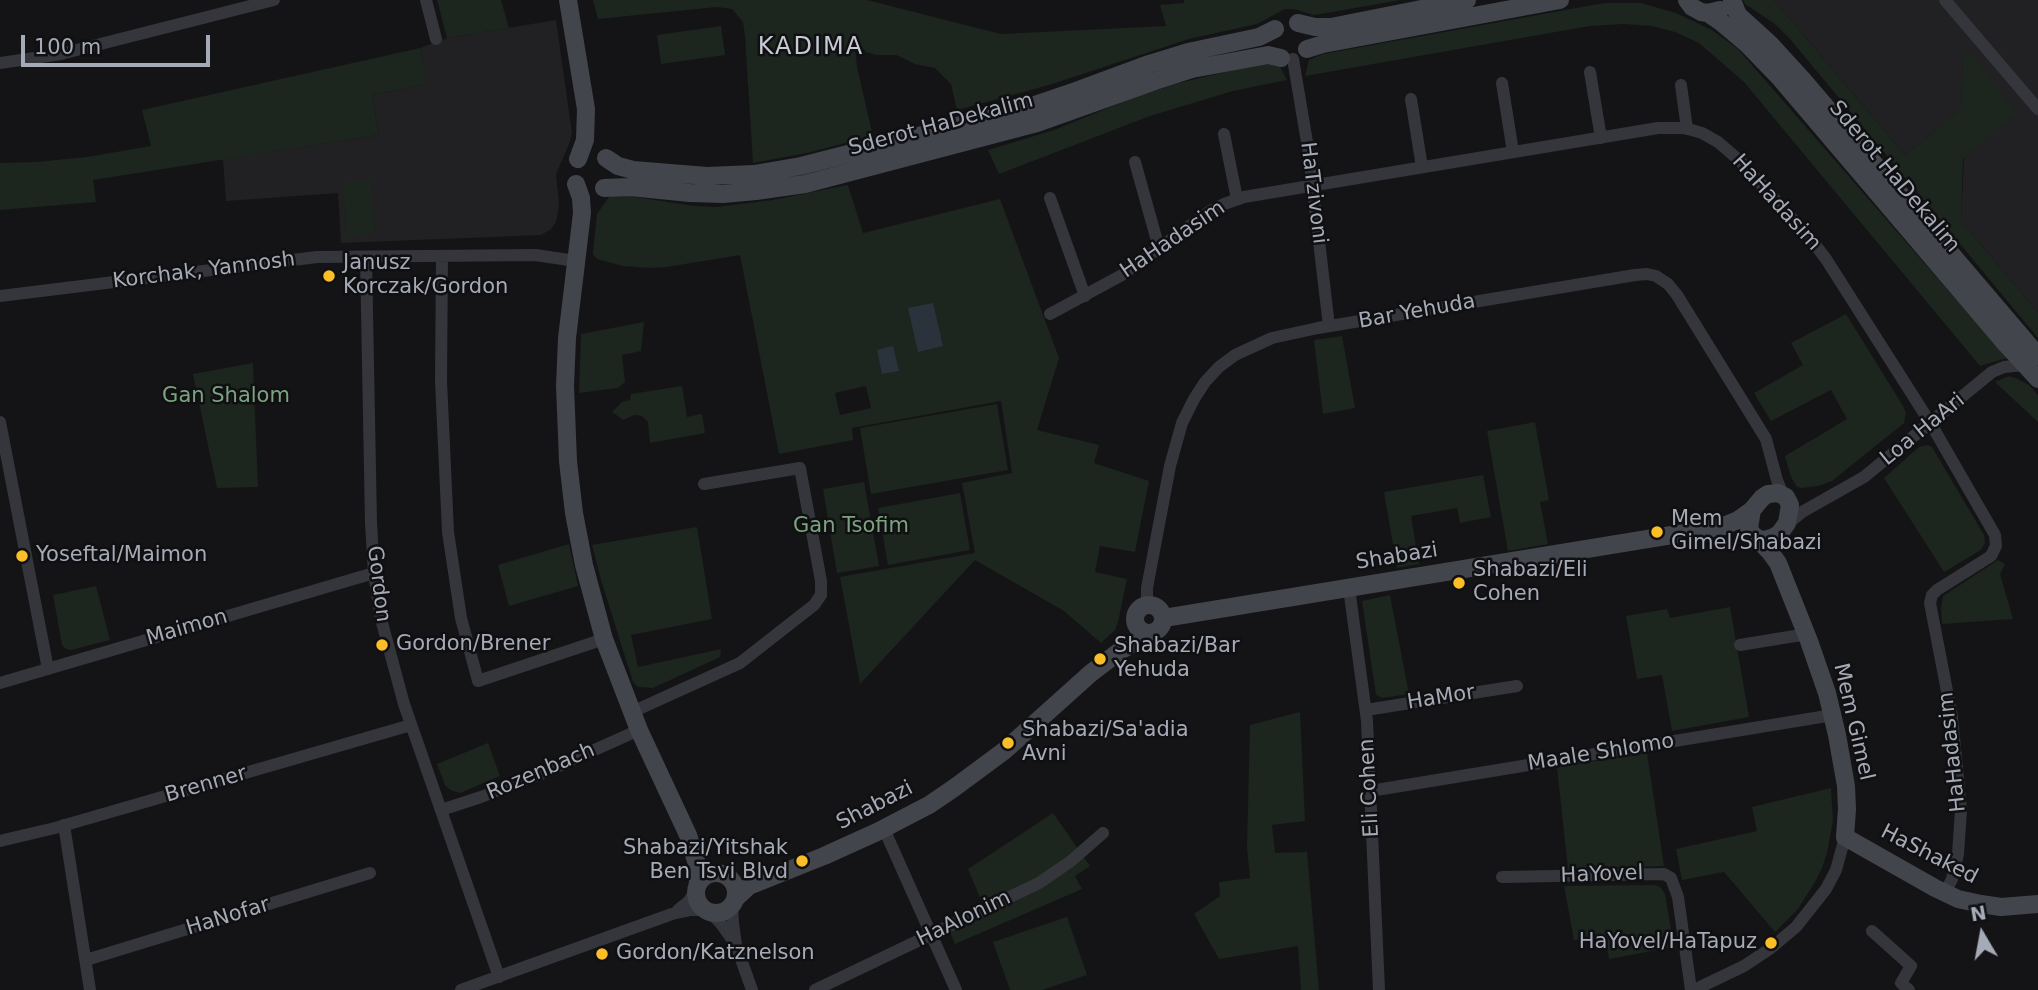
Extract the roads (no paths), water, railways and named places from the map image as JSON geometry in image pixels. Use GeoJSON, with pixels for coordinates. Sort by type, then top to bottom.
{"type":"FeatureCollection","features":[{"type":"Feature","properties":{"kind":"street"},"geometry":{"type":"LineString","coordinates":[[0,63],[61,54],[274,0]]}},
{"type":"Feature","properties":{"kind":"street"},"geometry":{"type":"LineString","coordinates":[[426,0],[436,39]]}},
{"type":"Feature","properties":{"kind":"street"},"geometry":{"type":"LineString","coordinates":[[568,0],[586,109],[596,142],[612,172],[610,181],[590,200],[582,216]]}},
{"type":"Feature","properties":{"kind":"street","name":"Sderot HaDekalim"},"geometry":{"type":"LineString","coordinates":[[605,157],[618,166],[633,170],[707,176],[754,174],[793,168],[1031,106],[1162,60],[1259,37],[1286,22],[1331,27],[1467,0]]}},
{"type":"Feature","properties":{"kind":"street","name":"Sderot HaDekalim"},"geometry":{"type":"LineString","coordinates":[[601,190],[630,187],[723,194],[805,184],[1037,123],[1192,69],[1268,55],[1294,55],[1323,44],[1560,0]]}},
{"type":"Feature","properties":{"kind":"street","name":"Sderot HaDekalim"},"geometry":{"type":"LineString","coordinates":[[1673,0],[1696,7],[1721,22],[1746,43],[2031,361]]}},
{"type":"Feature","properties":{"kind":"street"},"geometry":{"type":"LineString","coordinates":[[1696,7],[1719,11],[1730,0]]}},
{"type":"Feature","properties":{"kind":"street","name":"Sderot HaDekalim"},"geometry":{"type":"LineString","coordinates":[[1730,0],[1738,15],[1771,45],[1803,80],[2031,361],[2038,379]]}},
{"type":"Feature","properties":{"kind":"street"},"geometry":{"type":"LineString","coordinates":[[1945,0],[2038,109]]}},
{"type":"Feature","properties":{"kind":"street"},"geometry":{"type":"LineString","coordinates":[[1275,29],[1271,47],[1294,55],[1309,43],[1308,34],[1298,23]]}},
{"type":"Feature","properties":{"kind":"street","name":"HaTzivoni"},"geometry":{"type":"LineString","coordinates":[[1294,55],[1313,185],[1329,326]]}},
{"type":"Feature","properties":{"kind":"street"},"geometry":{"type":"LineString","coordinates":[[1590,72],[1601,138]]}},
{"type":"Feature","properties":{"kind":"street"},"geometry":{"type":"LineString","coordinates":[[1502,83],[1513,152]]}},
{"type":"Feature","properties":{"kind":"street"},"geometry":{"type":"LineString","coordinates":[[1681,85],[1687,129]]}},
{"type":"Feature","properties":{"kind":"street"},"geometry":{"type":"LineString","coordinates":[[1411,99],[1422,167]]}},
{"type":"Feature","properties":{"kind":"street"},"geometry":{"type":"LineString","coordinates":[[586,109],[585,140],[572,170],[581,198],[582,216],[566,362],[565,411],[578,539],[604,639],[639,730],[688,835],[697,864],[697,900],[722,925],[736,945]]}},
{"type":"Feature","properties":{"kind":"street","name":"HaHadasim"},"geometry":{"type":"LineString","coordinates":[[1050,314],[1122,275],[1210,211],[1237,199],[1667,127],[1687,129],[1710,137],[1733,154],[1815,245],[1931,424],[1991,527],[1996,542],[1993,553],[1987,559],[1940,588],[1930,600],[1952,717],[1961,810],[1958,855],[1945,893]]}},
{"type":"Feature","properties":{"kind":"street"},"geometry":{"type":"LineString","coordinates":[[1224,134],[1237,199]]}},
{"type":"Feature","properties":{"kind":"street"},"geometry":{"type":"LineString","coordinates":[[578,159],[592,153],[605,157]]}},
{"type":"Feature","properties":{"kind":"street"},"geometry":{"type":"LineString","coordinates":[[1135,162],[1160,248]]}},
{"type":"Feature","properties":{"kind":"street"},"geometry":{"type":"LineString","coordinates":[[576,184],[586,191],[601,190]]}},
{"type":"Feature","properties":{"kind":"street"},"geometry":{"type":"LineString","coordinates":[[1050,198],[1085,296]]}},
{"type":"Feature","properties":{"kind":"street","name":"Korchak, Yannosh"},"geometry":{"type":"LineString","coordinates":[[0,296],[304,258],[535,255],[576,261]]}},
{"type":"Feature","properties":{"kind":"street"},"geometry":{"type":"LineString","coordinates":[[442,256],[441,381],[448,532],[459,607],[478,681],[604,639]]}},
{"type":"Feature","properties":{"kind":"street","name":"Gordon"},"geometry":{"type":"LineString","coordinates":[[366,257],[371,523],[374,573],[386,640],[411,725],[499,977]]}},
{"type":"Feature","properties":{"kind":"street","name":"Bar Yehuda"},"geometry":{"type":"LineString","coordinates":[[1147,604],[1147,588],[1170,466],[1182,422],[1205,382],[1219,367],[1252,346],[1294,332],[1329,326],[1635,275],[1652,275],[1664,281],[1676,295],[1766,439],[1784,496]]}},
{"type":"Feature","properties":{"kind":"street","name":"Loa HaAri"},"geometry":{"type":"LineString","coordinates":[[1782,529],[1802,512],[1864,477],[1992,372],[2031,361]]}},
{"type":"Feature","properties":{"kind":"street"},"geometry":{"type":"LineString","coordinates":[[0,422],[48,669]]}},
{"type":"Feature","properties":{"kind":"street"},"geometry":{"type":"LineString","coordinates":[[1772,459],[1770,481],[1749,525],[1755,538],[1768,540],[1782,529],[1789,519],[1790,508],[1784,496]]}},
{"type":"Feature","properties":{"kind":"street"},"geometry":{"type":"LineString","coordinates":[[632,712],[743,661],[814,606],[821,594],[821,581],[800,468],[704,484]]}},
{"type":"Feature","properties":{"kind":"street"},"geometry":{"type":"LineString","coordinates":[[1757,504],[1775,493],[1807,502],[1822,501]]}},
{"type":"Feature","properties":{"kind":"street","name":"Shabazi"},"geometry":{"type":"LineString","coordinates":[[1164,618],[1721,527],[1738,520],[1757,504]]}},
{"type":"Feature","properties":{"kind":"street","name":"Shabazi"},"geometry":{"type":"LineString","coordinates":[[1721,527],[1737,529],[1755,538]]}},
{"type":"Feature","properties":{"kind":"street","name":"Mem Gimel"},"geometry":{"type":"LineString","coordinates":[[1779,566],[1778,545],[1782,529]]}},
{"type":"Feature","properties":{"kind":"street","name":"Mem Gimel"},"geometry":{"type":"LineString","coordinates":[[1699,989],[1744,966],[1796,927],[1826,889],[1836,870],[1845,837],[1846,786],[1833,715],[1823,681],[1779,566],[1773,555],[1755,538]]}},
{"type":"Feature","properties":{"kind":"street","name":"Maimon"},"geometry":{"type":"LineString","coordinates":[[0,683],[374,573]]}},
{"type":"Feature","properties":{"kind":"street","name":"Eli Cohen"},"geometry":{"type":"LineString","coordinates":[[1349,588],[1366,710],[1379,990]]}},
{"type":"Feature","properties":{"kind":"street"},"geometry":{"type":"LineString","coordinates":[[1147,604],[1158,607],[1164,618],[1160,629],[1149,633],[1141,631],[1135,619],[1139,608],[1147,604]]}},
{"type":"Feature","properties":{"kind":"street","name":"Shabazi"},"geometry":{"type":"LineString","coordinates":[[1120,651],[1132,632],[1135,619]]}},
{"type":"Feature","properties":{"kind":"street","name":"Shabazi"},"geometry":{"type":"LineString","coordinates":[[734,902],[746,888],[884,829],[929,804],[979,771],[1073,689],[1120,651],[1149,633]]}},
{"type":"Feature","properties":{"kind":"street"},"geometry":{"type":"LineString","coordinates":[[1740,645],[1807,634]]}},
{"type":"Feature","properties":{"kind":"street","name":"HaMor"},"geometry":{"type":"LineString","coordinates":[[1366,710],[1517,686]]}},
{"type":"Feature","properties":{"kind":"street","name":"Maale Shlomo"},"geometry":{"type":"LineString","coordinates":[[1370,791],[1833,715]]}},
{"type":"Feature","properties":{"kind":"street","name":"Brenner"},"geometry":{"type":"LineString","coordinates":[[0,841],[411,725]]}},
{"type":"Feature","properties":{"kind":"street","name":"Rozenbach"},"geometry":{"type":"LineString","coordinates":[[441,810],[532,778],[639,730]]}},
{"type":"Feature","properties":{"kind":"street"},"geometry":{"type":"LineString","coordinates":[[64,825],[90,990]]}},
{"type":"Feature","properties":{"kind":"street"},"geometry":{"type":"LineString","coordinates":[[884,829],[956,990]]}},
{"type":"Feature","properties":{"kind":"street","name":"HaAlonim"},"geometry":{"type":"LineString","coordinates":[[815,990],[1049,877],[1103,833]]}},
{"type":"Feature","properties":{"kind":"street"},"geometry":{"type":"LineString","coordinates":[[688,835],[705,859],[735,887],[733,923],[736,945],[752,990]]}},
{"type":"Feature","properties":{"kind":"street","name":"HaShaked"},"geometry":{"type":"LineString","coordinates":[[1845,837],[1945,893],[1969,902],[1991,906],[2038,904]]}},
{"type":"Feature","properties":{"kind":"street","name":"HaNofar"},"geometry":{"type":"LineString","coordinates":[[86,960],[369,873]]}},
{"type":"Feature","properties":{"kind":"street","name":"HaYovel"},"geometry":{"type":"LineString","coordinates":[[1502,877],[1664,874],[1671,878],[1678,897],[1699,989]]}},
{"type":"Feature","properties":{"kind":"street"},"geometry":{"type":"LineString","coordinates":[[672,914],[688,902],[706,876],[723,875]]}},
{"type":"Feature","properties":{"kind":"street","name":"Shabazi"},"geometry":{"type":"LineString","coordinates":[[723,875],[747,879],[771,877]]}},
{"type":"Feature","properties":{"kind":"street"},"geometry":{"type":"LineString","coordinates":[[461,990],[672,914],[691,910],[723,912],[734,902]]}},
{"type":"Feature","properties":{"kind":"street"},"geometry":{"type":"LineString","coordinates":[[1872,931],[1911,966],[1901,983],[1909,990]]}},
{"type":"Feature","properties":{"kind":"place","name":"Janusz Korczak/Gordon"},"geometry":{"type":"Point","coordinates":[329,276]}},
{"type":"Feature","properties":{"kind":"place","name":"Mem Gimel/Shabazi"},"geometry":{"type":"Point","coordinates":[1657,532]}},
{"type":"Feature","properties":{"kind":"place","name":"Yoseftal/Maimon"},"geometry":{"type":"Point","coordinates":[22,556]}},
{"type":"Feature","properties":{"kind":"place","name":"Shabazi/Eli Cohen"},"geometry":{"type":"Point","coordinates":[1459,583]}},
{"type":"Feature","properties":{"kind":"place","name":"Gordon/Brener"},"geometry":{"type":"Point","coordinates":[382,645]}},
{"type":"Feature","properties":{"kind":"place","name":"Shabazi/Bar Yehuda"},"geometry":{"type":"Point","coordinates":[1100,659]}},
{"type":"Feature","properties":{"kind":"place","name":"Shabazi/Sa'adia Avni"},"geometry":{"type":"Point","coordinates":[1008,743]}},
{"type":"Feature","properties":{"kind":"place","name":"Shabazi/Yitshak Ben Tsvi Blvd"},"geometry":{"type":"Point","coordinates":[802,861]}},
{"type":"Feature","properties":{"kind":"place","name":"HaYovel/HaTapuz"},"geometry":{"type":"Point","coordinates":[1771,943]}},
{"type":"Feature","properties":{"kind":"place","name":"Gordon/Katznelson"},"geometry":{"type":"Point","coordinates":[602,954]}},
{"type":"Feature","properties":{"kind":"district","name":"KADIMA"},"geometry":{"type":"Point","coordinates":[811,48]}},
{"type":"Feature","properties":{"kind":"park label","name":"Gan Shalom"},"geometry":{"type":"Point","coordinates":[226,397]}},
{"type":"Feature","properties":{"kind":"park label","name":"Gan Tsofim"},"geometry":{"type":"Point","coordinates":[851,527]}}]}
